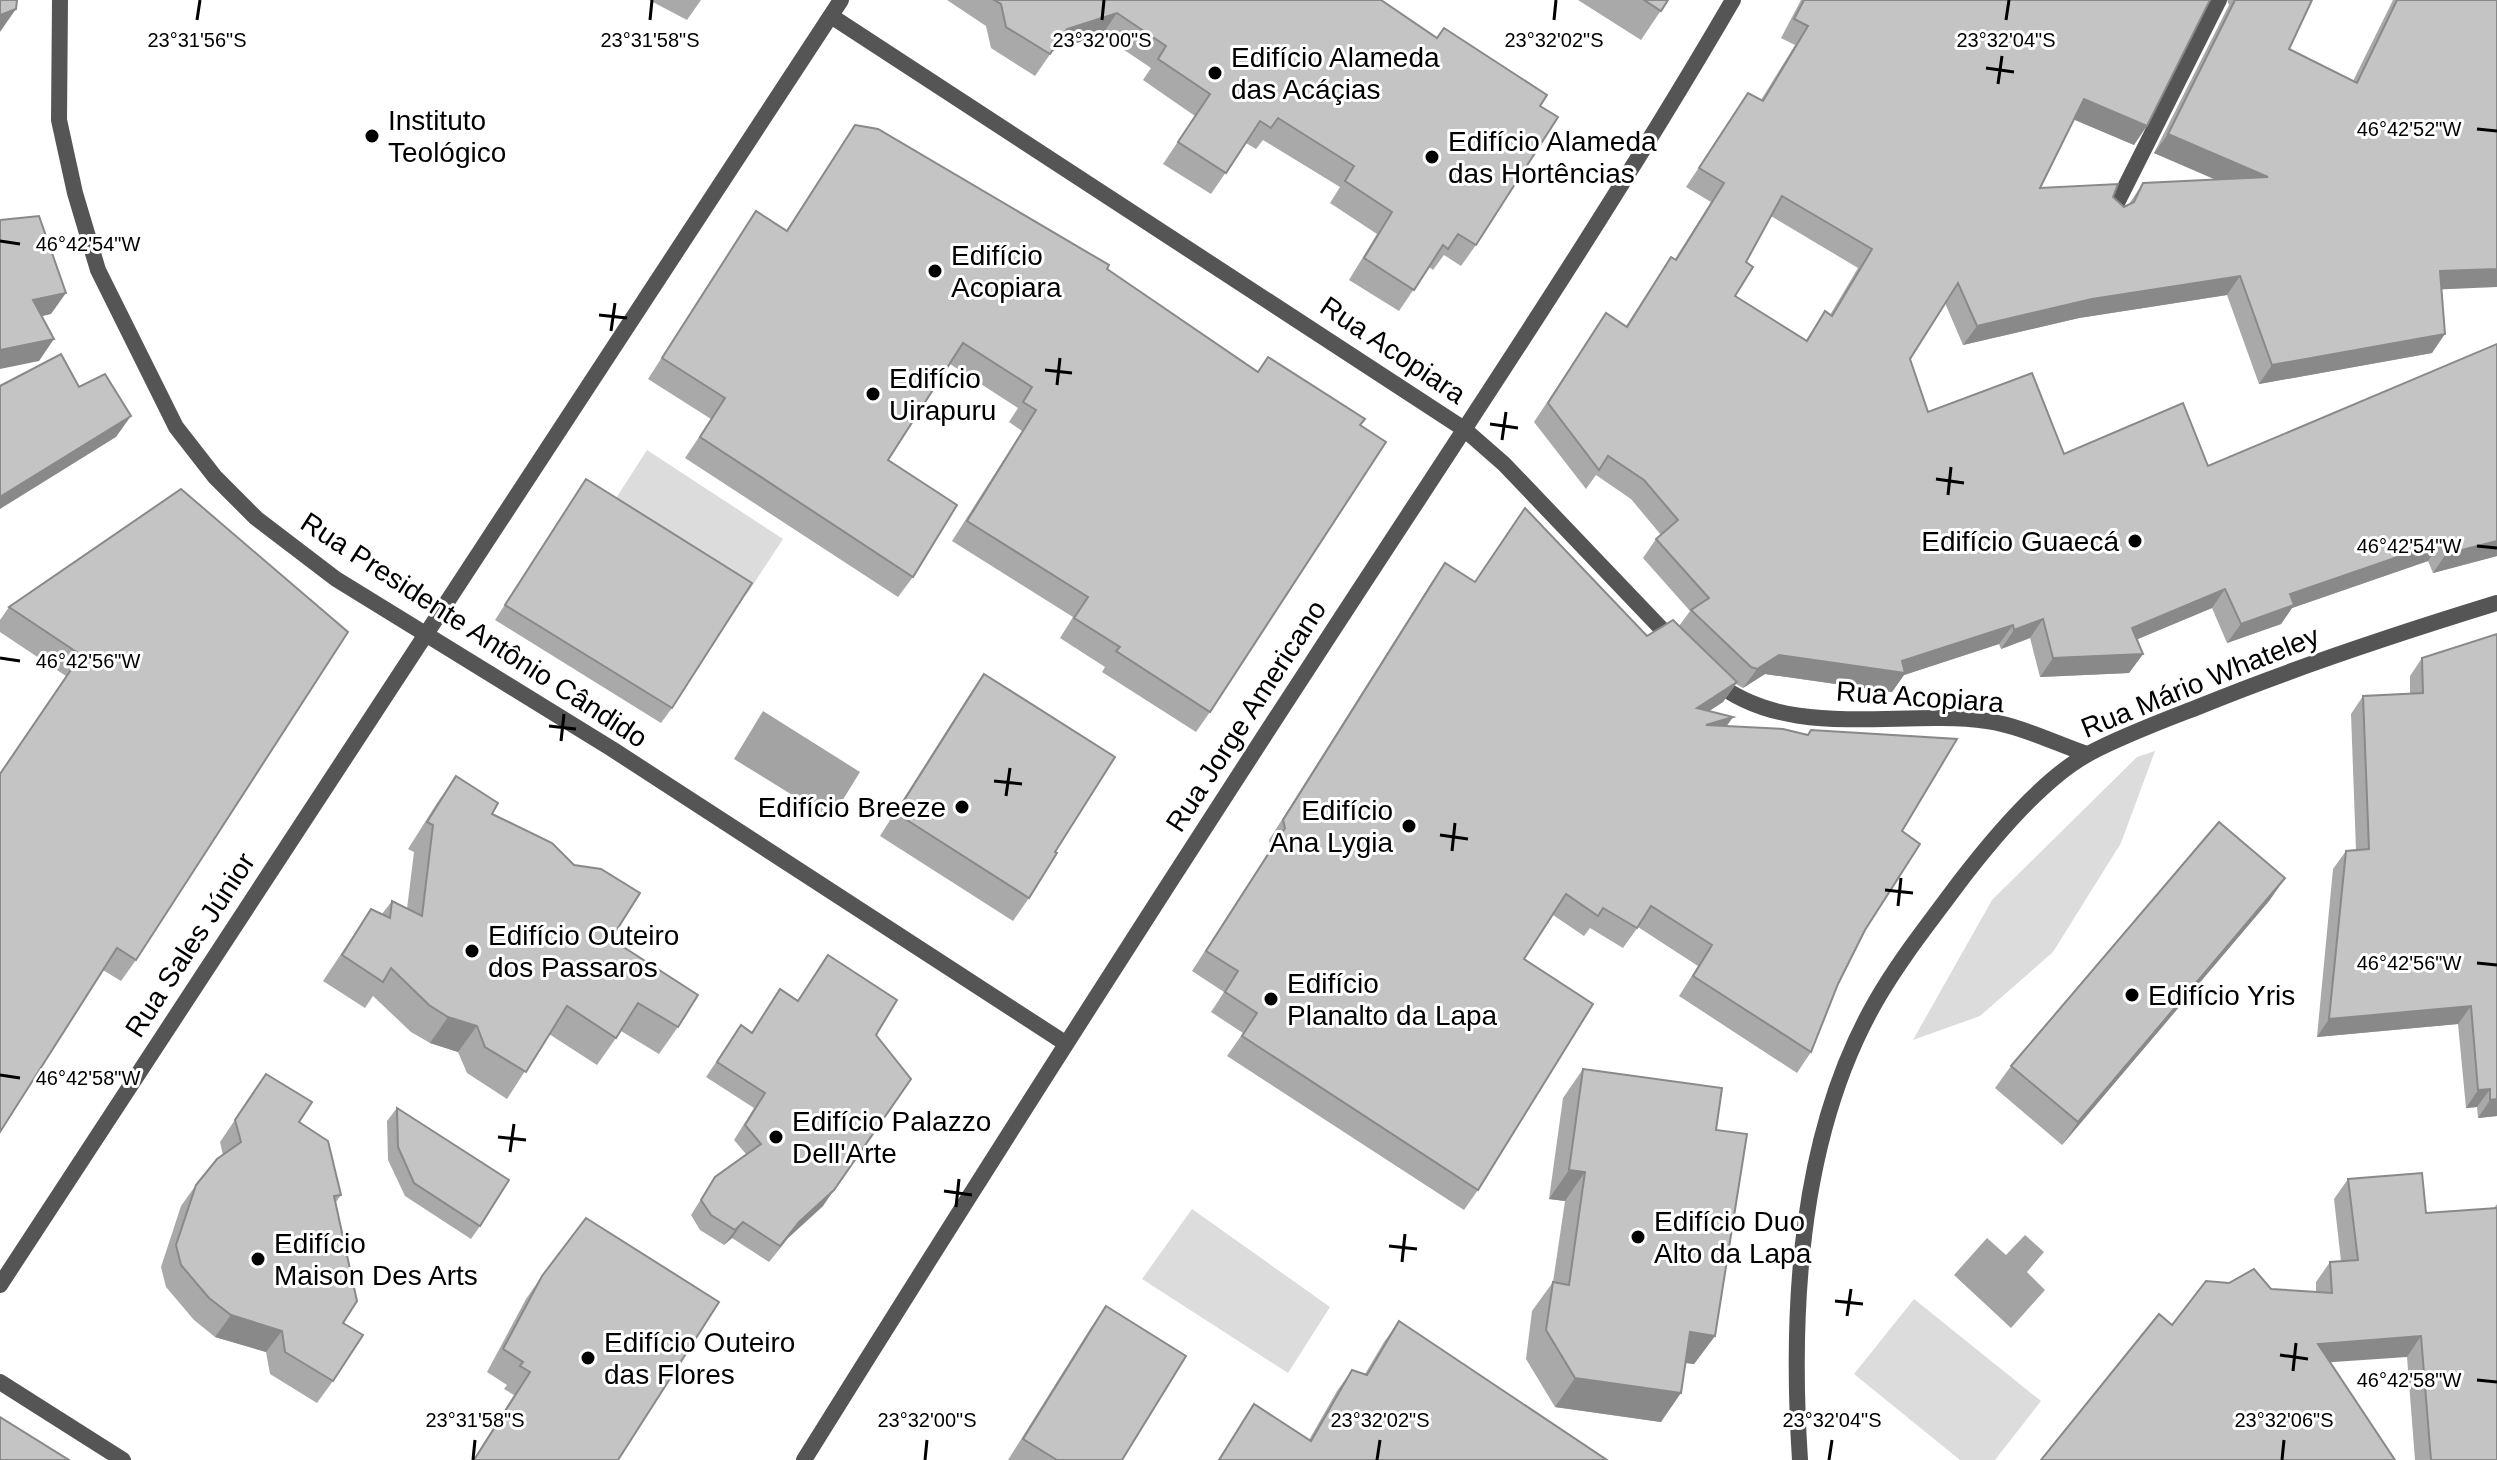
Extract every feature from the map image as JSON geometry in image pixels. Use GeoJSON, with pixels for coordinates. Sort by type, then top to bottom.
{"type":"FeatureCollection","features":[{"type":"Feature","properties":{"kind":"street","name":"Rua Presidente Antônio Cândido"},"geometry":{"type":"LineString","coordinates":[[60,0],[59,120],[75,193],[98,270],[176,427],[215,477],[256,518],[336,579],[612,749],[1065,1043]]}},
{"type":"Feature","properties":{"kind":"street"},"geometry":{"type":"LineString","coordinates":[[831,16],[841,0]]}},
{"type":"Feature","properties":{"kind":"street","name":"Rua Jorge Americano"},"geometry":{"type":"LineString","coordinates":[[804,1460],[1065,1043],[1681,90],[1733,0]]}},
{"type":"Feature","properties":{"kind":"street"},"geometry":{"type":"LineString","coordinates":[[2111,215],[2219,0]]}},
{"type":"Feature","properties":{"kind":"street","name":"Rua Sales Júnior"},"geometry":{"type":"LineString","coordinates":[[0,1285],[831,16]]}},
{"type":"Feature","properties":{"kind":"street","name":"Rua Acopiara"},"geometry":{"type":"LineString","coordinates":[[831,16],[1464,429],[1504,464],[1697,666],[1732,695],[1759,708],[1798,716],[1989,721],[2087,754]]}},
{"type":"Feature","properties":{"kind":"street","name":"Rua Mário Whateley"},"geometry":{"type":"LineString","coordinates":[[1800,1460],[1799,1311],[1804,1236],[1820,1148],[1845,1069],[1876,1002],[1916,940],[1979,857],[2018,811],[2087,754],[2272,677],[2497,603]]}},
{"type":"Feature","properties":{"kind":"street"},"geometry":{"type":"LineString","coordinates":[[0,1382],[123,1460]]}},
{"type":"Feature","properties":{"kind":"shaded area"},"geometry":{"type":"Polygon","coordinates":[[[647,450],[783,539],[747,594],[611,506],[647,450]]]}},
{"type":"Feature","properties":{"kind":"shaded area"},"geometry":{"type":"Polygon","coordinates":[[[763,711],[860,772],[831,819],[734,759],[763,711]]]}},
{"type":"Feature","properties":{"kind":"shaded area"},"geometry":{"type":"Polygon","coordinates":[[[2155,751],[2121,843],[2053,952],[1980,1016],[1913,1040],[1992,900],[2137,757],[2155,751]]]}},
{"type":"Feature","properties":{"kind":"shaded area"},"geometry":{"type":"Polygon","coordinates":[[[1192,1209],[1330,1307],[1288,1373],[1142,1279],[1192,1209]]]}},
{"type":"Feature","properties":{"kind":"shaded area"},"geometry":{"type":"Polygon","coordinates":[[[2025,1235],[2044,1252],[2027,1272],[2045,1290],[2011,1328],[1954,1275],[1987,1238],[2006,1255],[2025,1235]]]}},
{"type":"Feature","properties":{"kind":"shaded area"},"geometry":{"type":"Polygon","coordinates":[[[1914,1299],[2041,1401],[1995,1460],[1960,1460],[1854,1374],[1914,1299]]]}},
{"type":"Feature","properties":{"kind":"building"},"geometry":{"type":"Polygon","coordinates":[[[0,0],[17,0],[16,9],[0,15],[0,0]]]}},
{"type":"Feature","properties":{"kind":"building"},"geometry":{"type":"Polygon","coordinates":[[[994,0],[1381,0],[1437,38],[1444,28],[1547,95],[1540,106],[1558,117],[1476,245],[1458,234],[1448,249],[1443,245],[1414,290],[1364,258],[1392,212],[1345,181],[1354,166],[1278,118],[1271,128],[1260,121],[1226,173],[1178,142],[1210,94],[1158,59],[1166,46],[1117,13],[1067,29],[1050,54],[1006,27],[1001,4],[994,0]]]}},
{"type":"Feature","properties":{"kind":"building"},"geometry":{"type":"Polygon","coordinates":[[[1644,0],[1668,0],[1661,11],[1644,0]]]}},
{"type":"Feature","properties":{"kind":"building"},"geometry":{"type":"Polygon","coordinates":[[[1804,0],[2210,0],[2147,126],[2084,99],[2040,188],[2118,184],[2113,197],[2124,207],[2134,202],[2143,183],[2268,177],[2168,134],[2235,0],[2312,0],[2289,49],[2357,83],[2397,0],[2497,0],[2497,269],[2440,271],[2445,334],[2272,365],[2240,276],[2092,299],[1977,326],[1958,283],[1910,359],[1928,412],[2032,373],[2064,454],[2183,403],[2208,466],[2497,344],[2497,541],[2446,554],[2441,542],[2290,594],[2294,605],[2241,624],[2225,589],[2132,628],[2143,654],[2053,658],[2043,619],[2014,630],[2013,625],[1902,661],[1905,673],[1779,655],[1757,669],[1751,667],[1691,610],[1709,598],[1656,539],[1678,520],[1644,480],[1608,456],[1599,470],[1548,403],[1606,313],[1627,327],[1671,257],[1676,260],[1724,183],[1699,168],[1748,93],[1763,101],[1808,26],[1794,19],[1804,0]],[[1782,196],[1746,262],[1753,267],[1735,296],[1807,341],[1825,311],[1832,316],[1872,249],[1782,196]]]}},
{"type":"Feature","properties":{"kind":"building"},"geometry":{"type":"Polygon","coordinates":[[[855,125],[878,129],[1109,265],[1107,269],[1258,372],[1268,357],[1365,419],[1360,425],[1386,442],[1210,712],[1116,651],[1120,647],[1074,618],[1088,597],[967,521],[1036,410],[1023,402],[1032,387],[963,343],[888,460],[957,505],[913,577],[700,437],[725,398],[662,358],[756,211],[787,231],[855,125]]]}},
{"type":"Feature","properties":{"kind":"building"},"geometry":{"type":"Polygon","coordinates":[[[39,216],[66,293],[33,300],[54,339],[0,350],[0,220],[39,216]]]}},
{"type":"Feature","properties":{"kind":"building"},"geometry":{"type":"Polygon","coordinates":[[[61,354],[79,387],[105,374],[131,416],[0,497],[0,386],[61,354]]]}},
{"type":"Feature","properties":{"kind":"building"},"geometry":{"type":"Polygon","coordinates":[[[586,479],[752,583],[672,708],[505,605],[586,479]]]}},
{"type":"Feature","properties":{"kind":"building"},"geometry":{"type":"Polygon","coordinates":[[[181,489],[348,632],[136,960],[117,948],[0,1132],[0,774],[81,655],[9,607],[181,489]]]}},
{"type":"Feature","properties":{"kind":"building"},"geometry":{"type":"Polygon","coordinates":[[[1525,508],[1647,636],[1673,620],[1737,682],[1697,708],[1733,717],[1706,725],[1783,729],[1808,735],[1811,730],[1957,739],[1902,831],[1920,844],[1865,930],[1838,984],[1811,1052],[1693,976],[1712,945],[1651,906],[1637,928],[1603,908],[1598,916],[1566,894],[1524,959],[1593,1004],[1478,1190],[1242,1036],[1257,1013],[1225,992],[1238,971],[1206,951],[1285,828],[1283,820],[1445,563],[1475,582],[1525,508]]]}},
{"type":"Feature","properties":{"kind":"building"},"geometry":{"type":"Polygon","coordinates":[[[2497,634],[2497,1099],[2490,1100],[2490,1089],[2478,1090],[2471,1006],[2329,1019],[2346,851],[2369,849],[2363,696],[2423,693],[2422,658],[2497,634]]]}},
{"type":"Feature","properties":{"kind":"building","name":"Edifício Breeze"},"geometry":{"type":"Polygon","coordinates":[[[984,674],[1115,757],[1029,898],[896,813],[984,674]]]}},
{"type":"Feature","properties":{"kind":"building"},"geometry":{"type":"Polygon","coordinates":[[[456,776],[498,803],[492,814],[552,843],[574,865],[601,869],[640,893],[611,939],[698,995],[678,1027],[638,1003],[616,1038],[567,1006],[526,1072],[485,1047],[477,1026],[448,1017],[429,1005],[391,968],[383,982],[342,955],[371,909],[390,918],[392,901],[422,916],[433,825],[427,822],[456,776]]]}},
{"type":"Feature","properties":{"kind":"building","name":"Edifício Yris"},"geometry":{"type":"Polygon","coordinates":[[[2219,822],[2285,878],[2078,1122],[2011,1066],[2219,822]]]}},
{"type":"Feature","properties":{"kind":"building"},"geometry":{"type":"Polygon","coordinates":[[[828,955],[897,1000],[876,1035],[911,1079],[834,1190],[799,1222],[780,1246],[743,1222],[735,1230],[711,1215],[701,1200],[715,1177],[761,1144],[745,1125],[765,1093],[717,1062],[741,1025],[752,1033],[780,989],[798,1001],[828,955]]]}},
{"type":"Feature","properties":{"kind":"building","name":"Edifício Duo Alto da Lapa"},"geometry":{"type":"Polygon","coordinates":[[[1583,1069],[1722,1088],[1716,1130],[1747,1134],[1715,1336],[1690,1332],[1681,1393],[1575,1378],[1546,1330],[1553,1282],[1569,1285],[1585,1172],[1569,1170],[1583,1069]]]}},
{"type":"Feature","properties":{"kind":"building"},"geometry":{"type":"Polygon","coordinates":[[[266,1074],[312,1102],[299,1122],[328,1141],[341,1195],[334,1196],[357,1301],[343,1323],[363,1335],[333,1381],[285,1352],[282,1331],[231,1315],[209,1298],[181,1265],[176,1245],[196,1185],[217,1159],[241,1142],[235,1120],[266,1074]]]}},
{"type":"Feature","properties":{"kind":"building"},"geometry":{"type":"Polygon","coordinates":[[[397,1108],[509,1180],[480,1226],[414,1183],[398,1147],[397,1108]]]}},
{"type":"Feature","properties":{"kind":"building"},"geometry":{"type":"Polygon","coordinates":[[[2422,1173],[2426,1213],[2497,1208],[2497,1460],[2431,1460],[2421,1336],[2318,1344],[2395,1460],[2041,1460],[2159,1314],[2172,1325],[2206,1281],[2229,1283],[2254,1269],[2271,1289],[2332,1293],[2330,1262],[2358,1260],[2348,1179],[2422,1173]]]}},
{"type":"Feature","properties":{"kind":"building","name":"Edifício Outeiro das Flores"},"geometry":{"type":"Polygon","coordinates":[[[586,1218],[719,1302],[618,1460],[474,1460],[530,1372],[520,1366],[523,1362],[503,1349],[542,1276],[586,1218]]]}},
{"type":"Feature","properties":{"kind":"building"},"geometry":{"type":"Polygon","coordinates":[[[1106,1306],[1186,1356],[1122,1460],[1057,1460],[1023,1439],[1106,1306]]]}},
{"type":"Feature","properties":{"kind":"building"},"geometry":{"type":"Polygon","coordinates":[[[1399,1321],[1607,1460],[1219,1460],[1254,1404],[1311,1441],[1352,1370],[1367,1375],[1399,1321]]]}},
{"type":"Feature","properties":{"kind":"building"},"geometry":{"type":"Polygon","coordinates":[[[0,1417],[69,1460],[0,1460],[0,1417]]]}},
{"type":"Feature","properties":{"kind":"place","name":"Edifício Alameda das Acáçias"},"geometry":{"type":"Point","coordinates":[1215,73]}},
{"type":"Feature","properties":{"kind":"place","name":"Instituto Teológico"},"geometry":{"type":"Point","coordinates":[372,136]}},
{"type":"Feature","properties":{"kind":"place","name":"Edifício Alameda das Hortências"},"geometry":{"type":"Point","coordinates":[1432,157]}},
{"type":"Feature","properties":{"kind":"place","name":"Edifício Acopiara"},"geometry":{"type":"Point","coordinates":[935,271]}},
{"type":"Feature","properties":{"kind":"place","name":"Edifício Uirapuru"},"geometry":{"type":"Point","coordinates":[873,394]}},
{"type":"Feature","properties":{"kind":"place","name":"Edifício Guaecá"},"geometry":{"type":"Point","coordinates":[2135,541]}},
{"type":"Feature","properties":{"kind":"place","name":"Edifício Breeze"},"geometry":{"type":"Point","coordinates":[962,807]}},
{"type":"Feature","properties":{"kind":"place","name":"Edifício Ana Lygia"},"geometry":{"type":"Point","coordinates":[1409,826]}},
{"type":"Feature","properties":{"kind":"place","name":"Edifício Outeiro dos Passaros"},"geometry":{"type":"Point","coordinates":[472,951]}},
{"type":"Feature","properties":{"kind":"place","name":"Edifício Yris"},"geometry":{"type":"Point","coordinates":[2132,995]}},
{"type":"Feature","properties":{"kind":"place","name":"Edifício Planalto da Lapa"},"geometry":{"type":"Point","coordinates":[1271,999]}},
{"type":"Feature","properties":{"kind":"place","name":"Edifício Palazzo Dell'Arte"},"geometry":{"type":"Point","coordinates":[776,1137]}},
{"type":"Feature","properties":{"kind":"place","name":"Edifício Duo Alto da Lapa"},"geometry":{"type":"Point","coordinates":[1638,1237]}},
{"type":"Feature","properties":{"kind":"place","name":"Edifício Maison Des Arts"},"geometry":{"type":"Point","coordinates":[258,1259]}},
{"type":"Feature","properties":{"kind":"place","name":"Edifício Outeiro das Flores"},"geometry":{"type":"Point","coordinates":[588,1358]}}]}
